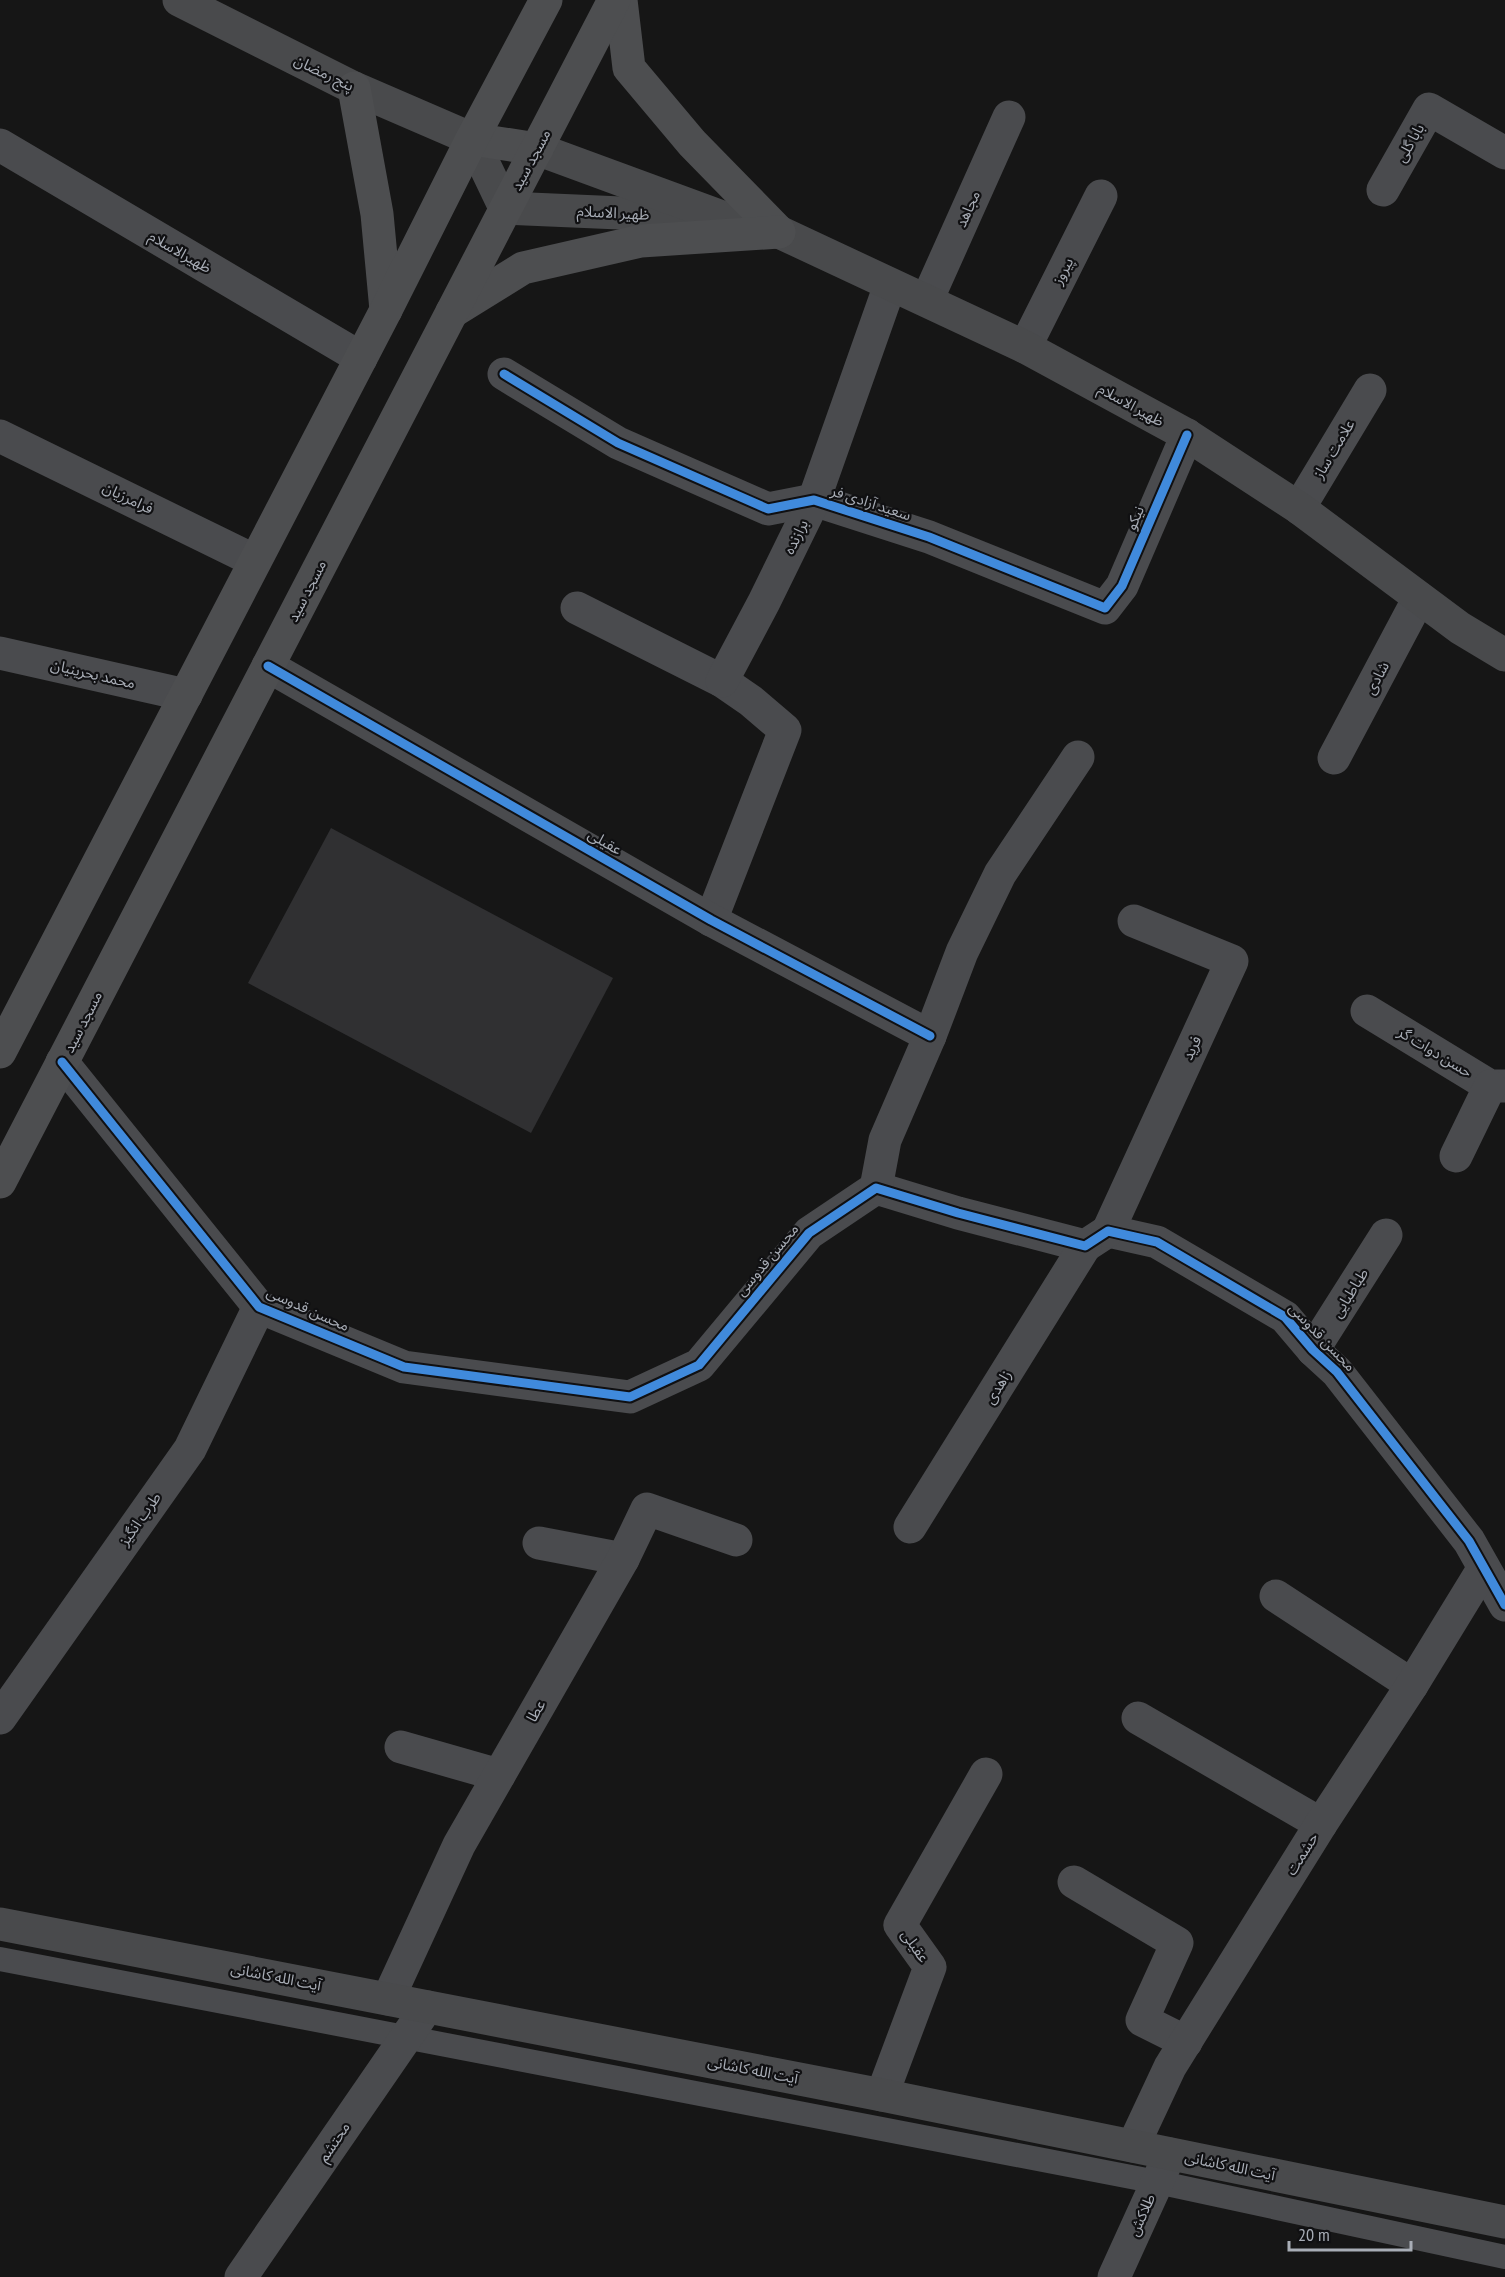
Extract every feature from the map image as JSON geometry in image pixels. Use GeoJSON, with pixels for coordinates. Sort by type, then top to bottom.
{"type":"FeatureCollection","features":[{"type":"Feature","properties":{"kind":"main road","name":"پنج رمضان"},"geometry":{"type":"LineString","coordinates":[[179,0],[354,88],[472,140]]}},
{"type":"Feature","properties":{"kind":"main road"},"geometry":{"type":"LineString","coordinates":[[0,1052],[546,0]]}},
{"type":"Feature","properties":{"kind":"main road","name":"مسجد سید"},"geometry":{"type":"LineString","coordinates":[[0,1182],[614,0]]}},
{"type":"Feature","properties":{"kind":"main road"},"geometry":{"type":"LineString","coordinates":[[621,0],[629,68],[692,143],[779,232]]}},
{"type":"Feature","properties":{"kind":"main road"},"geometry":{"type":"LineString","coordinates":[[354,88],[377,214],[386,310]]}},
{"type":"Feature","properties":{"kind":"main road"},"geometry":{"type":"LineString","coordinates":[[472,140],[537,149]]}},
{"type":"Feature","properties":{"kind":"main road"},"geometry":{"type":"LineString","coordinates":[[472,140],[505,208]]}},
{"type":"Feature","properties":{"kind":"main road","name":"ظهیر الاسلام"},"geometry":{"type":"LineString","coordinates":[[537,149],[722,218],[779,232],[1025,347],[1187,435],[1299,508],[1460,628],[1505,655]]}},
{"type":"Feature","properties":{"kind":"main road","name":"ظهیر الاسلام"},"geometry":{"type":"LineString","coordinates":[[505,208],[722,218]]}},
{"type":"Feature","properties":{"kind":"main road"},"geometry":{"type":"LineString","coordinates":[[452,312],[523,268],[641,241],[779,232]]}},
{"type":"Feature","properties":{"kind":"main road","name":"آیت الله کاشانی"},"geometry":{"type":"LineString","coordinates":[[0,1924],[1133,2146],[1163,2168],[1504,2220]]}},
{"type":"Feature","properties":{"kind":"street","name":"بابا گلی"},"geometry":{"type":"LineString","coordinates":[[1383,190],[1429,109],[1505,153]]}},
{"type":"Feature","properties":{"kind":"street","name":"مجاهد"},"geometry":{"type":"LineString","coordinates":[[927,300],[1009,117]]}},
{"type":"Feature","properties":{"kind":"street","name":"ظهیرالاسلام"},"geometry":{"type":"LineString","coordinates":[[0,145],[361,358]]}},
{"type":"Feature","properties":{"kind":"street","name":"پیروز"},"geometry":{"type":"LineString","coordinates":[[1025,347],[1101,196]]}},
{"type":"Feature","properties":{"kind":"street","name":"برازنده"},"geometry":{"type":"LineString","coordinates":[[722,681],[814,500],[890,285]]}},
{"type":"Feature","properties":{"kind":"street","name":"سعید آزادی فر"},"geometry":{"type":"LineString","coordinates":[[504,374],[618,443],[768,509],[814,500],[929,537],[1105,608]]}},
{"type":"Feature","properties":{"kind":"street","name":"علامت ساز"},"geometry":{"type":"LineString","coordinates":[[1299,508],[1370,390]]}},
{"type":"Feature","properties":{"kind":"street","name":"نیکو"},"geometry":{"type":"LineString","coordinates":[[1105,608],[1122,586],[1187,435]]}},
{"type":"Feature","properties":{"kind":"street","name":"فرامرزیان"},"geometry":{"type":"LineString","coordinates":[[0,436],[255,561]]}},
{"type":"Feature","properties":{"kind":"street","name":"شادی"},"geometry":{"type":"LineString","coordinates":[[1334,758],[1419,598]]}},
{"type":"Feature","properties":{"kind":"street"},"geometry":{"type":"LineString","coordinates":[[577,608],[722,681],[751,700],[785,730],[711,920]]}},
{"type":"Feature","properties":{"kind":"street","name":"محمد بحرینیان"},"geometry":{"type":"LineString","coordinates":[[15,656],[186,695]]}},
{"type":"Feature","properties":{"kind":"street","name":"عقیلی"},"geometry":{"type":"LineString","coordinates":[[268,666],[711,920],[930,1035]]}},
{"type":"Feature","properties":{"kind":"street"},"geometry":{"type":"LineString","coordinates":[[876,1188],[885,1140],[930,1035],[962,952],[1000,874],[1078,757]]}},
{"type":"Feature","properties":{"kind":"street","name":"فرید"},"geometry":{"type":"LineString","coordinates":[[1096,1238],[1232,961],[1134,921]]}},
{"type":"Feature","properties":{"kind":"street","name":"حسن دوات گر"},"geometry":{"type":"LineString","coordinates":[[1367,1011],[1498,1086]]}},
{"type":"Feature","properties":{"kind":"street","name":"محسن قدوسی"},"geometry":{"type":"LineString","coordinates":[[62,1062],[259,1306],[404,1367],[630,1397],[699,1365],[809,1233],[876,1188],[958,1213],[1096,1238],[1157,1242],[1285,1317],[1337,1372],[1469,1541],[1505,1605]]}},
{"type":"Feature","properties":{"kind":"street"},"geometry":{"type":"LineString","coordinates":[[1456,1156],[1498,1086]]}},
{"type":"Feature","properties":{"kind":"street","name":"طباطبایی"},"geometry":{"type":"LineString","coordinates":[[1314,1350],[1386,1235]]}},
{"type":"Feature","properties":{"kind":"street","name":"زاهدی"},"geometry":{"type":"LineString","coordinates":[[910,1527],[1096,1238]]}},
{"type":"Feature","properties":{"kind":"street","name":"طرب انگیز"},"geometry":{"type":"LineString","coordinates":[[0,1718],[190,1449],[259,1306]]}},
{"type":"Feature","properties":{"kind":"street","name":"عطا"},"geometry":{"type":"LineString","coordinates":[[388,1999],[459,1845],[623,1559],[647,1509],[736,1540]]}},
{"type":"Feature","properties":{"kind":"street"},"geometry":{"type":"LineString","coordinates":[[539,1543],[623,1559]]}},
{"type":"Feature","properties":{"kind":"street","name":"حشمت"},"geometry":{"type":"LineString","coordinates":[[1133,2146],[1170,2067],[1321,1824],[1412,1685],[1484,1569]]}},
{"type":"Feature","properties":{"kind":"street"},"geometry":{"type":"LineString","coordinates":[[1276,1596],[1412,1685]]}},
{"type":"Feature","properties":{"kind":"street"},"geometry":{"type":"LineString","coordinates":[[1138,1718],[1321,1824]]}},
{"type":"Feature","properties":{"kind":"street"},"geometry":{"type":"LineString","coordinates":[[401,1747],[499,1775]]}},
{"type":"Feature","properties":{"kind":"street","name":"عقیلی"},"geometry":{"type":"LineString","coordinates":[[882,2095],[930,1967],[900,1925],[986,1774]]}},
{"type":"Feature","properties":{"kind":"street"},"geometry":{"type":"LineString","coordinates":[[1074,1882],[1177,1943],[1142,2020],[1186,2042]]}},
{"type":"Feature","properties":{"kind":"street","name":"محتشم"},"geometry":{"type":"LineString","coordinates":[[241,2277],[427,2007]]}},
{"type":"Feature","properties":{"kind":"street","name":"طلاکش"},"geometry":{"type":"LineString","coordinates":[[1114,2277],[1163,2168]]}},
{"type":"Feature","properties":{"kind":"lane","name":"آیت الله کاشانی"},"geometry":{"type":"LineString","coordinates":[[0,1959],[405,2037],[1163,2168],[1505,2257]]}},
{"type":"Feature","properties":{"kind":"building"},"geometry":{"type":"Polygon","coordinates":[[[331,828],[613,978],[531,1133],[248,983],[331,828]]]}},
{"type":"Feature","properties":{"kind":"cycle path"},"geometry":{"type":"LineString","coordinates":[[504,374],[618,443],[768,509],[814,500],[929,537],[1105,608],[1122,586],[1187,435]]}},
{"type":"Feature","properties":{"kind":"cycle path"},"geometry":{"type":"LineString","coordinates":[[268,666],[711,920],[930,1036]]}},
{"type":"Feature","properties":{"kind":"cycle path"},"geometry":{"type":"LineString","coordinates":[[62,1062],[259,1307],[404,1367],[630,1397],[699,1365],[809,1233],[876,1188],[958,1213],[1085,1246],[1108,1231],[1157,1242],[1285,1317],[1313,1350],[1337,1372],[1469,1541],[1505,1605]]}}]}
